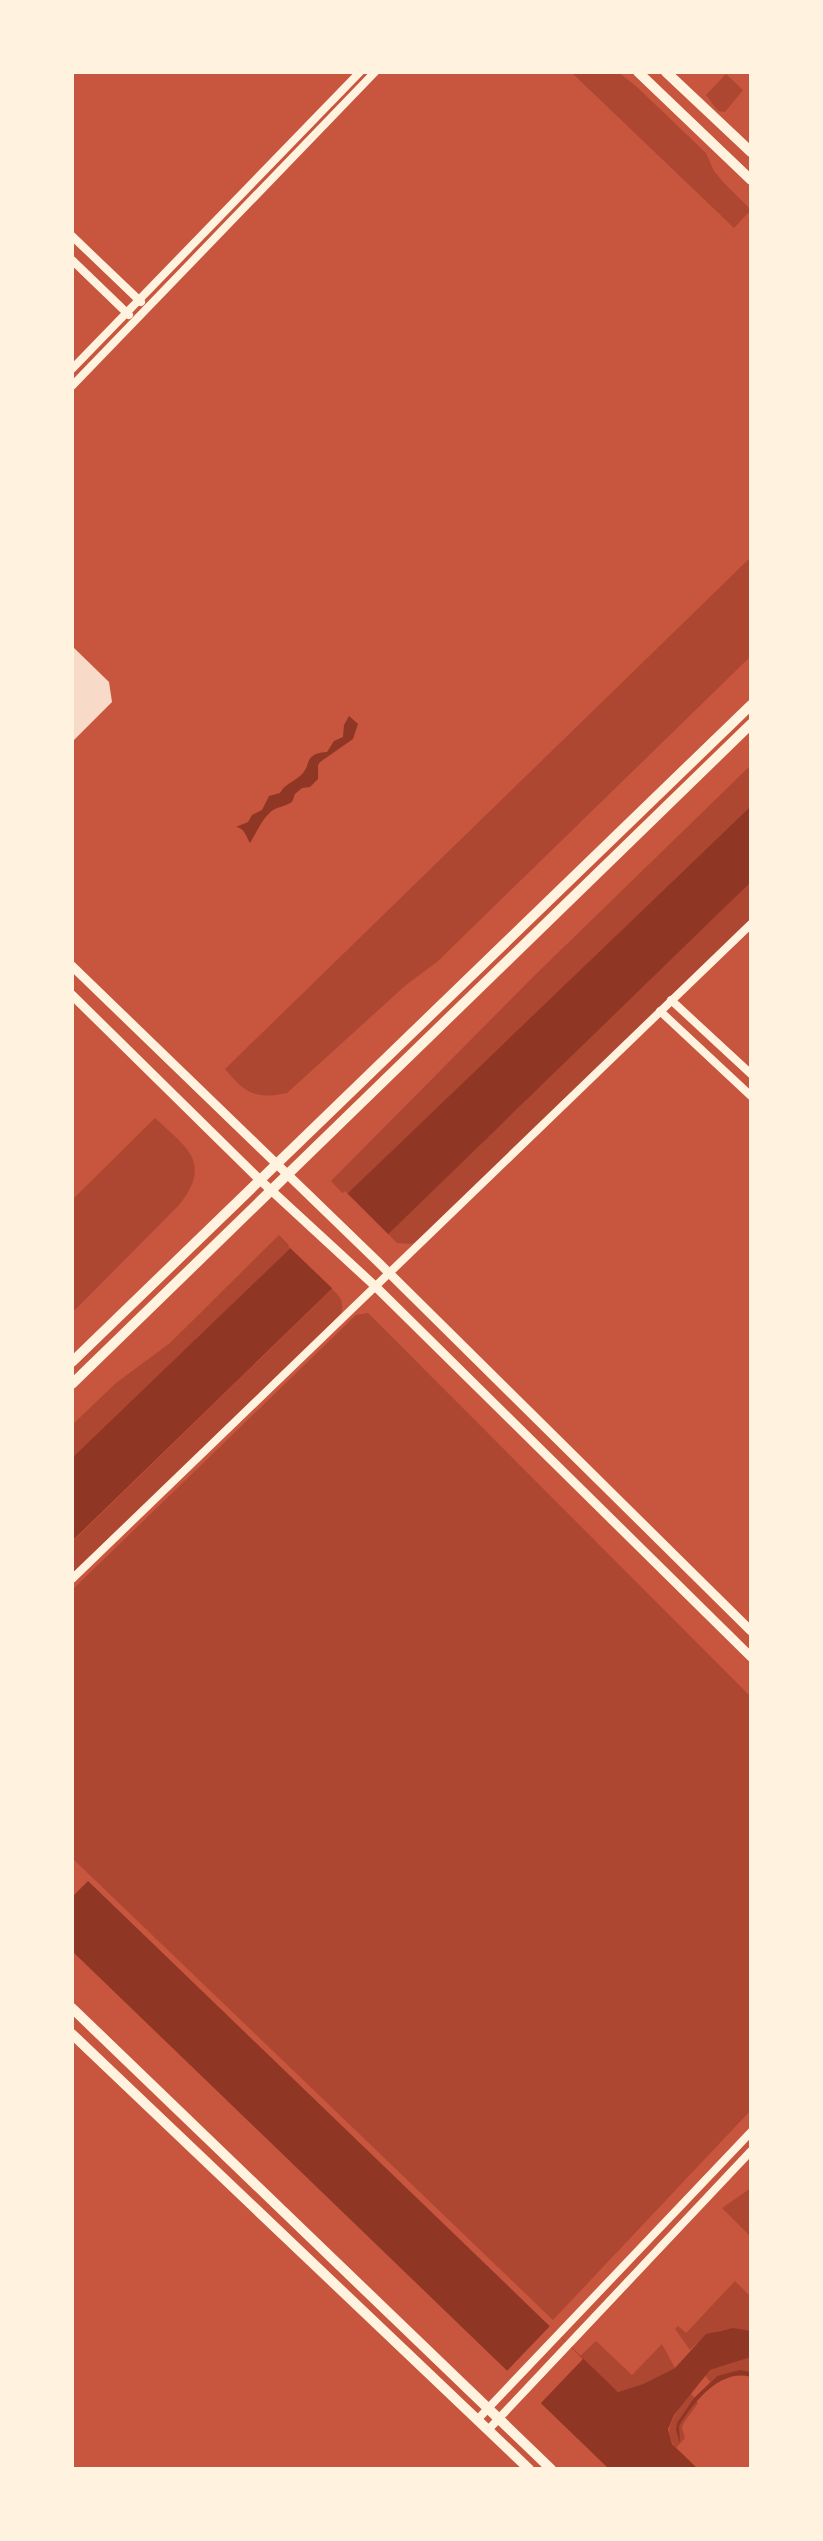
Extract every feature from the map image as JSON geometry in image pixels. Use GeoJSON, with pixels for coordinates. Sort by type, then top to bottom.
{"type":"FeatureCollection","features":[{"type":"Feature","properties":{"kind":"main road"},"geometry":{"type":"LineString","coordinates":[[638,72],[751,180]]}},
{"type":"Feature","properties":{"kind":"main road"},"geometry":{"type":"LineString","coordinates":[[666,72],[751,152]]}},
{"type":"Feature","properties":{"kind":"main road"},"geometry":{"type":"LineString","coordinates":[[72,1362],[751,705]]}},
{"type":"Feature","properties":{"kind":"main road"},"geometry":{"type":"LineString","coordinates":[[72,1384],[751,724]]}},
{"type":"Feature","properties":{"kind":"main road"},"geometry":{"type":"LineString","coordinates":[[72,966],[288,1173],[751,1631]]}},
{"type":"Feature","properties":{"kind":"main road"},"geometry":{"type":"LineString","coordinates":[[72,995],[260,1180],[375,1286],[751,1657]]}},
{"type":"Feature","properties":{"kind":"main road"},"geometry":{"type":"LineString","coordinates":[[72,2008],[551,2469]]}},
{"type":"Feature","properties":{"kind":"main road"},"geometry":{"type":"LineString","coordinates":[[72,2034],[529,2469]]}},
{"type":"Feature","properties":{"kind":"street"},"geometry":{"type":"LineString","coordinates":[[72,369],[360,72]]}},
{"type":"Feature","properties":{"kind":"street"},"geometry":{"type":"LineString","coordinates":[[72,386],[375,72]]}},
{"type":"Feature","properties":{"kind":"street"},"geometry":{"type":"LineString","coordinates":[[72,236],[147,308]]}},
{"type":"Feature","properties":{"kind":"street"},"geometry":{"type":"LineString","coordinates":[[72,260],[135,320]]}},
{"type":"Feature","properties":{"kind":"street"},"geometry":{"type":"LineString","coordinates":[[72,1579],[751,924]]}},
{"type":"Feature","properties":{"kind":"street"},"geometry":{"type":"LineString","coordinates":[[671,1000],[751,1074]]}},
{"type":"Feature","properties":{"kind":"street"},"geometry":{"type":"LineString","coordinates":[[660,1011],[751,1096]]}},
{"type":"Feature","properties":{"kind":"street"},"geometry":{"type":"LineString","coordinates":[[477,2420],[751,2132]]}},
{"type":"Feature","properties":{"kind":"street"},"geometry":{"type":"LineString","coordinates":[[488,2430],[751,2151]]}},
{"type":"Feature","properties":{"kind":"shaded area"},"geometry":{"type":"Polygon","coordinates":[[[571,72],[618,72],[706,153],[714,171],[751,210],[734,228],[571,72]]]}},
{"type":"Feature","properties":{"kind":"shaded area"},"geometry":{"type":"Polygon","coordinates":[[[726,74],[743,90],[725,112],[718,111],[706,95],[726,74]]]}},
{"type":"Feature","properties":{"kind":"shaded area"},"geometry":{"type":"Polygon","coordinates":[[[751,557],[751,656],[437,962],[406,985],[287,1093],[259,1095],[239,1084],[225,1069],[751,557]]]}},
{"type":"Feature","properties":{"kind":"shaded area"},"geometry":{"type":"Polygon","coordinates":[[[349,716],[358,724],[353,739],[320,762],[318,779],[310,787],[302,788],[292,802],[269,813],[250,843],[243,831],[236,827],[262,810],[269,796],[280,793],[300,776],[314,755],[327,752],[334,741],[343,737],[349,716]]]}},
{"type":"Feature","properties":{"kind":"shaded area"},"geometry":{"type":"Polygon","coordinates":[[[751,765],[751,806],[345,1196],[331,1181],[534,976],[751,765]]]}},
{"type":"Feature","properties":{"kind":"shaded area"},"geometry":{"type":"Polygon","coordinates":[[[751,806],[751,882],[72,1541],[72,1458],[751,806]]]}},
{"type":"Feature","properties":{"kind":"shaded area"},"geometry":{"type":"Polygon","coordinates":[[[751,882],[751,920],[419,1240],[412,1244],[397,1243],[388,1234],[751,882]]]}},
{"type":"Feature","properties":{"kind":"shaded area"},"geometry":{"type":"Polygon","coordinates":[[[155,1118],[192,1156],[194,1177],[189,1189],[180,1204],[72,1313],[72,1200],[155,1118]]]}},
{"type":"Feature","properties":{"kind":"shaded area"},"geometry":{"type":"Polygon","coordinates":[[[279,1235],[292,1248],[72,1458],[72,1425],[116,1383],[170,1343],[279,1235]]]}},
{"type":"Feature","properties":{"kind":"shaded area"},"geometry":{"type":"Polygon","coordinates":[[[332,1289],[341,1300],[341,1314],[72,1574],[72,1542],[332,1289]]]}},
{"type":"Feature","properties":{"kind":"shaded area"},"geometry":{"type":"Polygon","coordinates":[[[368,1313],[751,1697],[751,2110],[553,2320],[72,1858],[72,1590],[356,1315],[368,1313]]]}},
{"type":"Feature","properties":{"kind":"shaded area"},"geometry":{"type":"Polygon","coordinates":[[[88,1881],[618,2392],[675,2368],[706,2334],[733,2328],[751,2331],[751,2357],[710,2370],[674,2415],[668,2429],[672,2444],[698,2469],[609,2469],[72,1951],[72,1897],[88,1881]]]}},
{"type":"Feature","properties":{"kind":"shaded area"},"geometry":{"type":"Polygon","coordinates":[[[751,2188],[751,2237],[722,2208],[751,2188]]]}},
{"type":"Feature","properties":{"kind":"shaded area"},"geometry":{"type":"Polygon","coordinates":[[[735,2281],[751,2297],[751,2331],[717,2331],[690,2350],[675,2329],[678,2326],[686,2333],[735,2281]]]}},
{"type":"Feature","properties":{"kind":"shaded area"},"geometry":{"type":"Polygon","coordinates":[[[596,2341],[632,2375],[662,2344],[675,2368],[618,2392],[580,2356],[596,2341]]]}},
{"type":"Feature","properties":{"kind":"shaded area"},"geometry":{"type":"Polygon","coordinates":[[[751,2357],[751,2372],[717,2376],[710,2382],[705,2375],[710,2370],[751,2357]]]}},
{"type":"Feature","properties":{"kind":"shaded area"},"geometry":{"type":"Polygon","coordinates":[[[740,2370],[751,2372],[751,2377],[740,2376],[718,2382],[692,2407],[679,2426],[680,2443],[677,2423],[694,2398],[717,2376],[740,2370]]]}},
{"type":"Feature","properties":{"kind":"shaded area"},"geometry":{"type":"Polygon","coordinates":[[[690,2392],[698,2403],[683,2424],[685,2438],[676,2448],[671,2440],[670,2426],[690,2392]]]}},
{"type":"Feature","properties":{"kind":"pier"},"geometry":{"type":"Polygon","coordinates":[[[345,1191],[391,1237],[335,1291],[288,1246],[345,1191]]]}},
{"type":"Feature","properties":{"kind":"pier"},"geometry":{"type":"Polygon","coordinates":[[[550,2326],[583,2359],[539,2405],[505,2373],[550,2326]]]}},
{"type":"Feature","properties":{"kind":"building"},"geometry":{"type":"Polygon","coordinates":[[[72,646],[109,682],[112,702],[72,742],[72,646]]]}}]}
